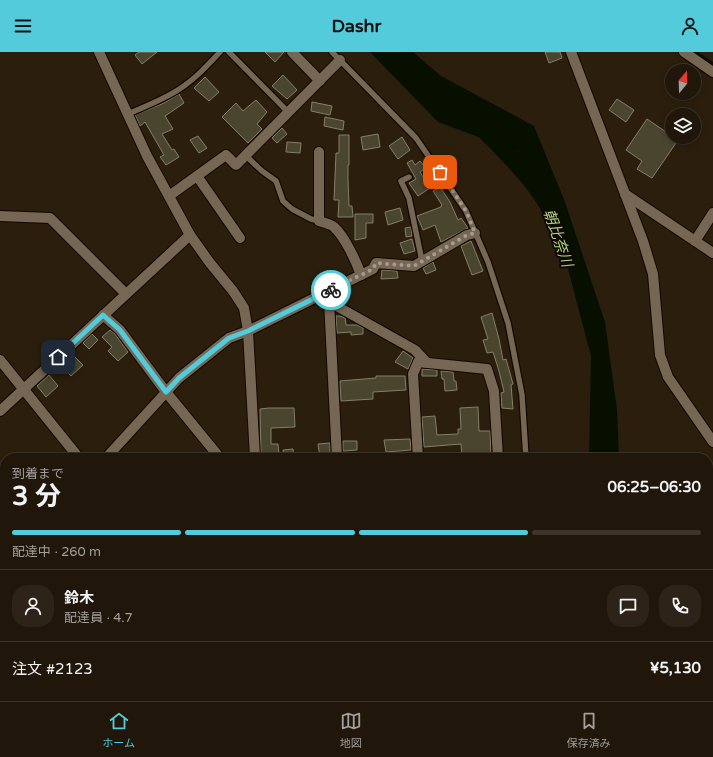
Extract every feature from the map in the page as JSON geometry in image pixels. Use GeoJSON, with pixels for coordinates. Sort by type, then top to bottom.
{"type":"FeatureCollection","features":[{"type":"Feature","properties":{"kind":"street"},"geometry":{"type":"LineString","coordinates":[[99,52],[147,156],[190,235],[233,291],[244,308],[248,331],[255,453]]}},
{"type":"Feature","properties":{"kind":"street"},"geometry":{"type":"LineString","coordinates":[[292,52],[320,81]]}},
{"type":"Feature","properties":{"kind":"street"},"geometry":{"type":"LineString","coordinates":[[571,52],[643,241],[653,274],[660,355],[668,377],[713,442]]}},
{"type":"Feature","properties":{"kind":"street"},"geometry":{"type":"LineString","coordinates":[[684,52],[713,72]]}},
{"type":"Feature","properties":{"kind":"street"},"geometry":{"type":"LineString","coordinates":[[169,196],[226,154],[236,165],[340,60]]}},
{"type":"Feature","properties":{"kind":"street"},"geometry":{"type":"LineString","coordinates":[[319,152],[319,222],[334,226],[357,262],[361,275]]}},
{"type":"Feature","properties":{"kind":"street"},"geometry":{"type":"LineString","coordinates":[[197,176],[240,238]]}},
{"type":"Feature","properties":{"kind":"street"},"geometry":{"type":"LineString","coordinates":[[625,194],[713,253]]}},
{"type":"Feature","properties":{"kind":"street"},"geometry":{"type":"LineString","coordinates":[[695,240],[713,213]]}},
{"type":"Feature","properties":{"kind":"street"},"geometry":{"type":"LineString","coordinates":[[0,216],[50,218],[126,294]]}},
{"type":"Feature","properties":{"kind":"street"},"geometry":{"type":"LineString","coordinates":[[111,453],[179,378],[229,338],[248,331],[373,269],[376,263],[414,266],[467,235],[475,233]]}},
{"type":"Feature","properties":{"kind":"street"},"geometry":{"type":"LineString","coordinates":[[0,411],[190,235]]}},
{"type":"Feature","properties":{"kind":"street"},"geometry":{"type":"LineString","coordinates":[[319,296],[415,350],[427,363]]}},
{"type":"Feature","properties":{"kind":"street"},"geometry":{"type":"LineString","coordinates":[[329,301],[337,453]]}},
{"type":"Feature","properties":{"kind":"street"},"geometry":{"type":"LineString","coordinates":[[103,315],[120,330],[166,392],[216,453]]}},
{"type":"Feature","properties":{"kind":"street"},"geometry":{"type":"LineString","coordinates":[[0,360],[75,453]]}},
{"type":"Feature","properties":{"kind":"street"},"geometry":{"type":"LineString","coordinates":[[418,453],[413,374],[418,362],[487,369],[494,391],[498,453]]}},
{"type":"Feature","properties":{"kind":"lane"},"geometry":{"type":"LineString","coordinates":[[128,114],[150,105],[180,88],[198,74],[220,52]]}},
{"type":"Feature","properties":{"kind":"lane"},"geometry":{"type":"LineString","coordinates":[[229,52],[289,113]]}},
{"type":"Feature","properties":{"kind":"lane"},"geometry":{"type":"LineString","coordinates":[[332,52],[416,138],[466,211],[488,262],[508,323],[522,395],[526,453]]}},
{"type":"Feature","properties":{"kind":"lane"},"geometry":{"type":"LineString","coordinates":[[246,156],[262,171],[276,181],[283,201],[292,209],[319,222]]}},
{"type":"Feature","properties":{"kind":"lane"},"geometry":{"type":"LineString","coordinates":[[409,177],[401,181],[409,198],[422,261]]}},
{"type":"Feature","properties":{"kind":"shaded area"},"geometry":{"type":"Polygon","coordinates":[[[370,52],[413,52],[441,76],[534,126],[565,202],[605,322],[617,410],[619,453],[589,453],[591,356],[562,246],[543,199],[517,151],[438,122],[370,52]]]}},
{"type":"Feature","properties":{"kind":"building"},"geometry":{"type":"Polygon","coordinates":[[[139,52],[157,52],[142,64],[135,55],[139,52]]]}},
{"type":"Feature","properties":{"kind":"building"},"geometry":{"type":"Polygon","coordinates":[[[265,52],[284,52],[275,62],[265,52]]]}},
{"type":"Feature","properties":{"kind":"building"},"geometry":{"type":"Polygon","coordinates":[[[545,52],[560,52],[562,58],[549,63],[545,52]]]}},
{"type":"Feature","properties":{"kind":"building"},"geometry":{"type":"Polygon","coordinates":[[[283,75],[297,90],[287,99],[272,86],[283,75]]]}},
{"type":"Feature","properties":{"kind":"building"},"geometry":{"type":"Polygon","coordinates":[[[205,77],[219,92],[209,101],[194,88],[205,77]]]}},
{"type":"Feature","properties":{"kind":"building"},"geometry":{"type":"Polygon","coordinates":[[[179,94],[184,103],[165,116],[173,129],[162,134],[172,150],[174,149],[179,157],[166,165],[160,157],[164,155],[145,122],[140,126],[135,115],[164,103],[179,94]]]}},
{"type":"Feature","properties":{"kind":"building"},"geometry":{"type":"Polygon","coordinates":[[[617,99],[634,110],[626,122],[609,110],[617,99]]]}},
{"type":"Feature","properties":{"kind":"building"},"geometry":{"type":"Polygon","coordinates":[[[256,100],[267,112],[257,124],[262,129],[248,143],[222,117],[236,103],[243,111],[256,100]]]}},
{"type":"Feature","properties":{"kind":"building"},"geometry":{"type":"Polygon","coordinates":[[[312,102],[332,106],[330,115],[311,111],[312,102]]]}},
{"type":"Feature","properties":{"kind":"building"},"geometry":{"type":"Polygon","coordinates":[[[325,117],[344,121],[343,130],[324,126],[325,117]]]}},
{"type":"Feature","properties":{"kind":"building"},"geometry":{"type":"Polygon","coordinates":[[[647,119],[665,131],[665,144],[675,144],[652,178],[637,169],[642,161],[626,150],[647,119]]]}},
{"type":"Feature","properties":{"kind":"building"},"geometry":{"type":"Polygon","coordinates":[[[282,128],[287,134],[277,143],[272,138],[282,128]]]}},
{"type":"Feature","properties":{"kind":"building"},"geometry":{"type":"Polygon","coordinates":[[[378,134],[380,147],[363,150],[361,137],[378,134]]]}},
{"type":"Feature","properties":{"kind":"building"},"geometry":{"type":"Polygon","coordinates":[[[339,135],[349,135],[349,206],[352,206],[353,217],[338,217],[339,200],[334,200],[336,153],[339,153],[339,135]]]}},
{"type":"Feature","properties":{"kind":"building"},"geometry":{"type":"Polygon","coordinates":[[[198,136],[207,148],[199,153],[190,140],[198,136]]]}},
{"type":"Feature","properties":{"kind":"building"},"geometry":{"type":"Polygon","coordinates":[[[402,137],[410,150],[398,159],[389,146],[402,137]]]}},
{"type":"Feature","properties":{"kind":"building"},"geometry":{"type":"Polygon","coordinates":[[[287,142],[301,143],[300,153],[286,152],[287,142]]]}},
{"type":"Feature","properties":{"kind":"building"},"geometry":{"type":"Polygon","coordinates":[[[412,160],[415,165],[420,161],[426,168],[420,172],[430,188],[418,196],[409,183],[416,179],[407,163],[412,160]]]}},
{"type":"Feature","properties":{"kind":"building"},"geometry":{"type":"Polygon","coordinates":[[[440,187],[450,202],[458,220],[461,218],[468,228],[441,242],[435,225],[423,230],[417,216],[441,207],[442,205],[433,191],[440,187]]]}},
{"type":"Feature","properties":{"kind":"building"},"geometry":{"type":"Polygon","coordinates":[[[400,208],[403,220],[388,225],[385,212],[400,208]]]}},
{"type":"Feature","properties":{"kind":"building"},"geometry":{"type":"Polygon","coordinates":[[[355,214],[373,214],[373,223],[366,223],[366,238],[355,240],[355,214]]]}},
{"type":"Feature","properties":{"kind":"building"},"geometry":{"type":"Polygon","coordinates":[[[411,227],[412,236],[406,237],[405,228],[411,227]]]}},
{"type":"Feature","properties":{"kind":"building"},"geometry":{"type":"Polygon","coordinates":[[[412,239],[415,251],[404,254],[400,243],[412,239]]]}},
{"type":"Feature","properties":{"kind":"building"},"geometry":{"type":"Polygon","coordinates":[[[471,241],[483,271],[472,275],[461,246],[471,241]]]}},
{"type":"Feature","properties":{"kind":"building"},"geometry":{"type":"Polygon","coordinates":[[[433,262],[436,270],[426,274],[423,268],[433,262]]]}},
{"type":"Feature","properties":{"kind":"building"},"geometry":{"type":"Polygon","coordinates":[[[382,270],[397,271],[398,278],[381,279],[382,270]]]}},
{"type":"Feature","properties":{"kind":"building"},"geometry":{"type":"Polygon","coordinates":[[[492,313],[503,360],[506,359],[513,384],[511,385],[513,409],[502,408],[501,393],[504,392],[499,371],[493,352],[487,353],[483,340],[488,339],[481,317],[492,313]]]}},
{"type":"Feature","properties":{"kind":"building"},"geometry":{"type":"Polygon","coordinates":[[[336,316],[345,318],[346,325],[357,325],[363,328],[363,334],[351,335],[351,332],[337,333],[336,316]]]}},
{"type":"Feature","properties":{"kind":"building"},"geometry":{"type":"Polygon","coordinates":[[[110,330],[115,334],[128,352],[118,361],[108,351],[112,347],[102,337],[110,330]]]}},
{"type":"Feature","properties":{"kind":"building"},"geometry":{"type":"Polygon","coordinates":[[[92,334],[98,340],[89,349],[83,343],[92,334]]]}},
{"type":"Feature","properties":{"kind":"building"},"geometry":{"type":"Polygon","coordinates":[[[403,351],[413,358],[408,369],[395,362],[403,351]]]}},
{"type":"Feature","properties":{"kind":"building"},"geometry":{"type":"Polygon","coordinates":[[[73,355],[83,365],[71,376],[61,366],[73,355]]]}},
{"type":"Feature","properties":{"kind":"building"},"geometry":{"type":"Polygon","coordinates":[[[422,369],[437,370],[437,376],[422,376],[422,369]]]}},
{"type":"Feature","properties":{"kind":"building"},"geometry":{"type":"Polygon","coordinates":[[[441,371],[453,372],[457,390],[445,391],[444,379],[442,379],[441,371]]]}},
{"type":"Feature","properties":{"kind":"building"},"geometry":{"type":"Polygon","coordinates":[[[49,375],[58,386],[46,397],[37,386],[49,375]]]}},
{"type":"Feature","properties":{"kind":"building"},"geometry":{"type":"Polygon","coordinates":[[[376,376],[405,376],[406,390],[373,392],[373,399],[341,401],[340,381],[376,378],[376,376]]]}},
{"type":"Feature","properties":{"kind":"building"},"geometry":{"type":"Polygon","coordinates":[[[478,407],[479,431],[490,431],[491,453],[462,453],[461,444],[424,447],[422,417],[435,416],[437,435],[458,434],[458,429],[461,429],[460,408],[478,407]]]}},
{"type":"Feature","properties":{"kind":"building"},"geometry":{"type":"Polygon","coordinates":[[[294,408],[295,427],[271,428],[271,444],[278,444],[279,453],[261,453],[260,409],[294,408]]]}},
{"type":"Feature","properties":{"kind":"building"},"geometry":{"type":"Polygon","coordinates":[[[410,439],[411,450],[386,452],[384,440],[410,439]]]}},
{"type":"Feature","properties":{"kind":"building"},"geometry":{"type":"Polygon","coordinates":[[[343,441],[357,441],[357,450],[343,451],[343,441]]]}},
{"type":"Feature","properties":{"kind":"building"},"geometry":{"type":"Polygon","coordinates":[[[330,443],[330,453],[319,453],[318,444],[330,443]]]}},
{"type":"Feature","properties":{"kind":"building"},"geometry":{"type":"Polygon","coordinates":[[[293,449],[293,453],[283,453],[283,450],[293,449]]]}},
{"type":"Feature","properties":{"kind":"waterway"},"geometry":{"type":"LineString","coordinates":[[695,52],[713,64]]}},
{"type":"Feature","properties":{"kind":"waterway","name":"朝比奈川"},"geometry":{"type":"LineString","coordinates":[[482,128],[532,182],[549,207],[554,219]]}},
{"type":"Feature","properties":{"kind":"way so far"},"geometry":{"type":"LineString","coordinates":[[331,290],[373,269],[376,263],[414,266],[467,235],[475,233],[466,211],[440,172]]}},
{"type":"Feature","properties":{"kind":"route"},"geometry":{"type":"LineString","coordinates":[[58,357],[103,315],[120,330],[166,392],[179,378],[229,338],[248,331],[331,290]]}}]}
